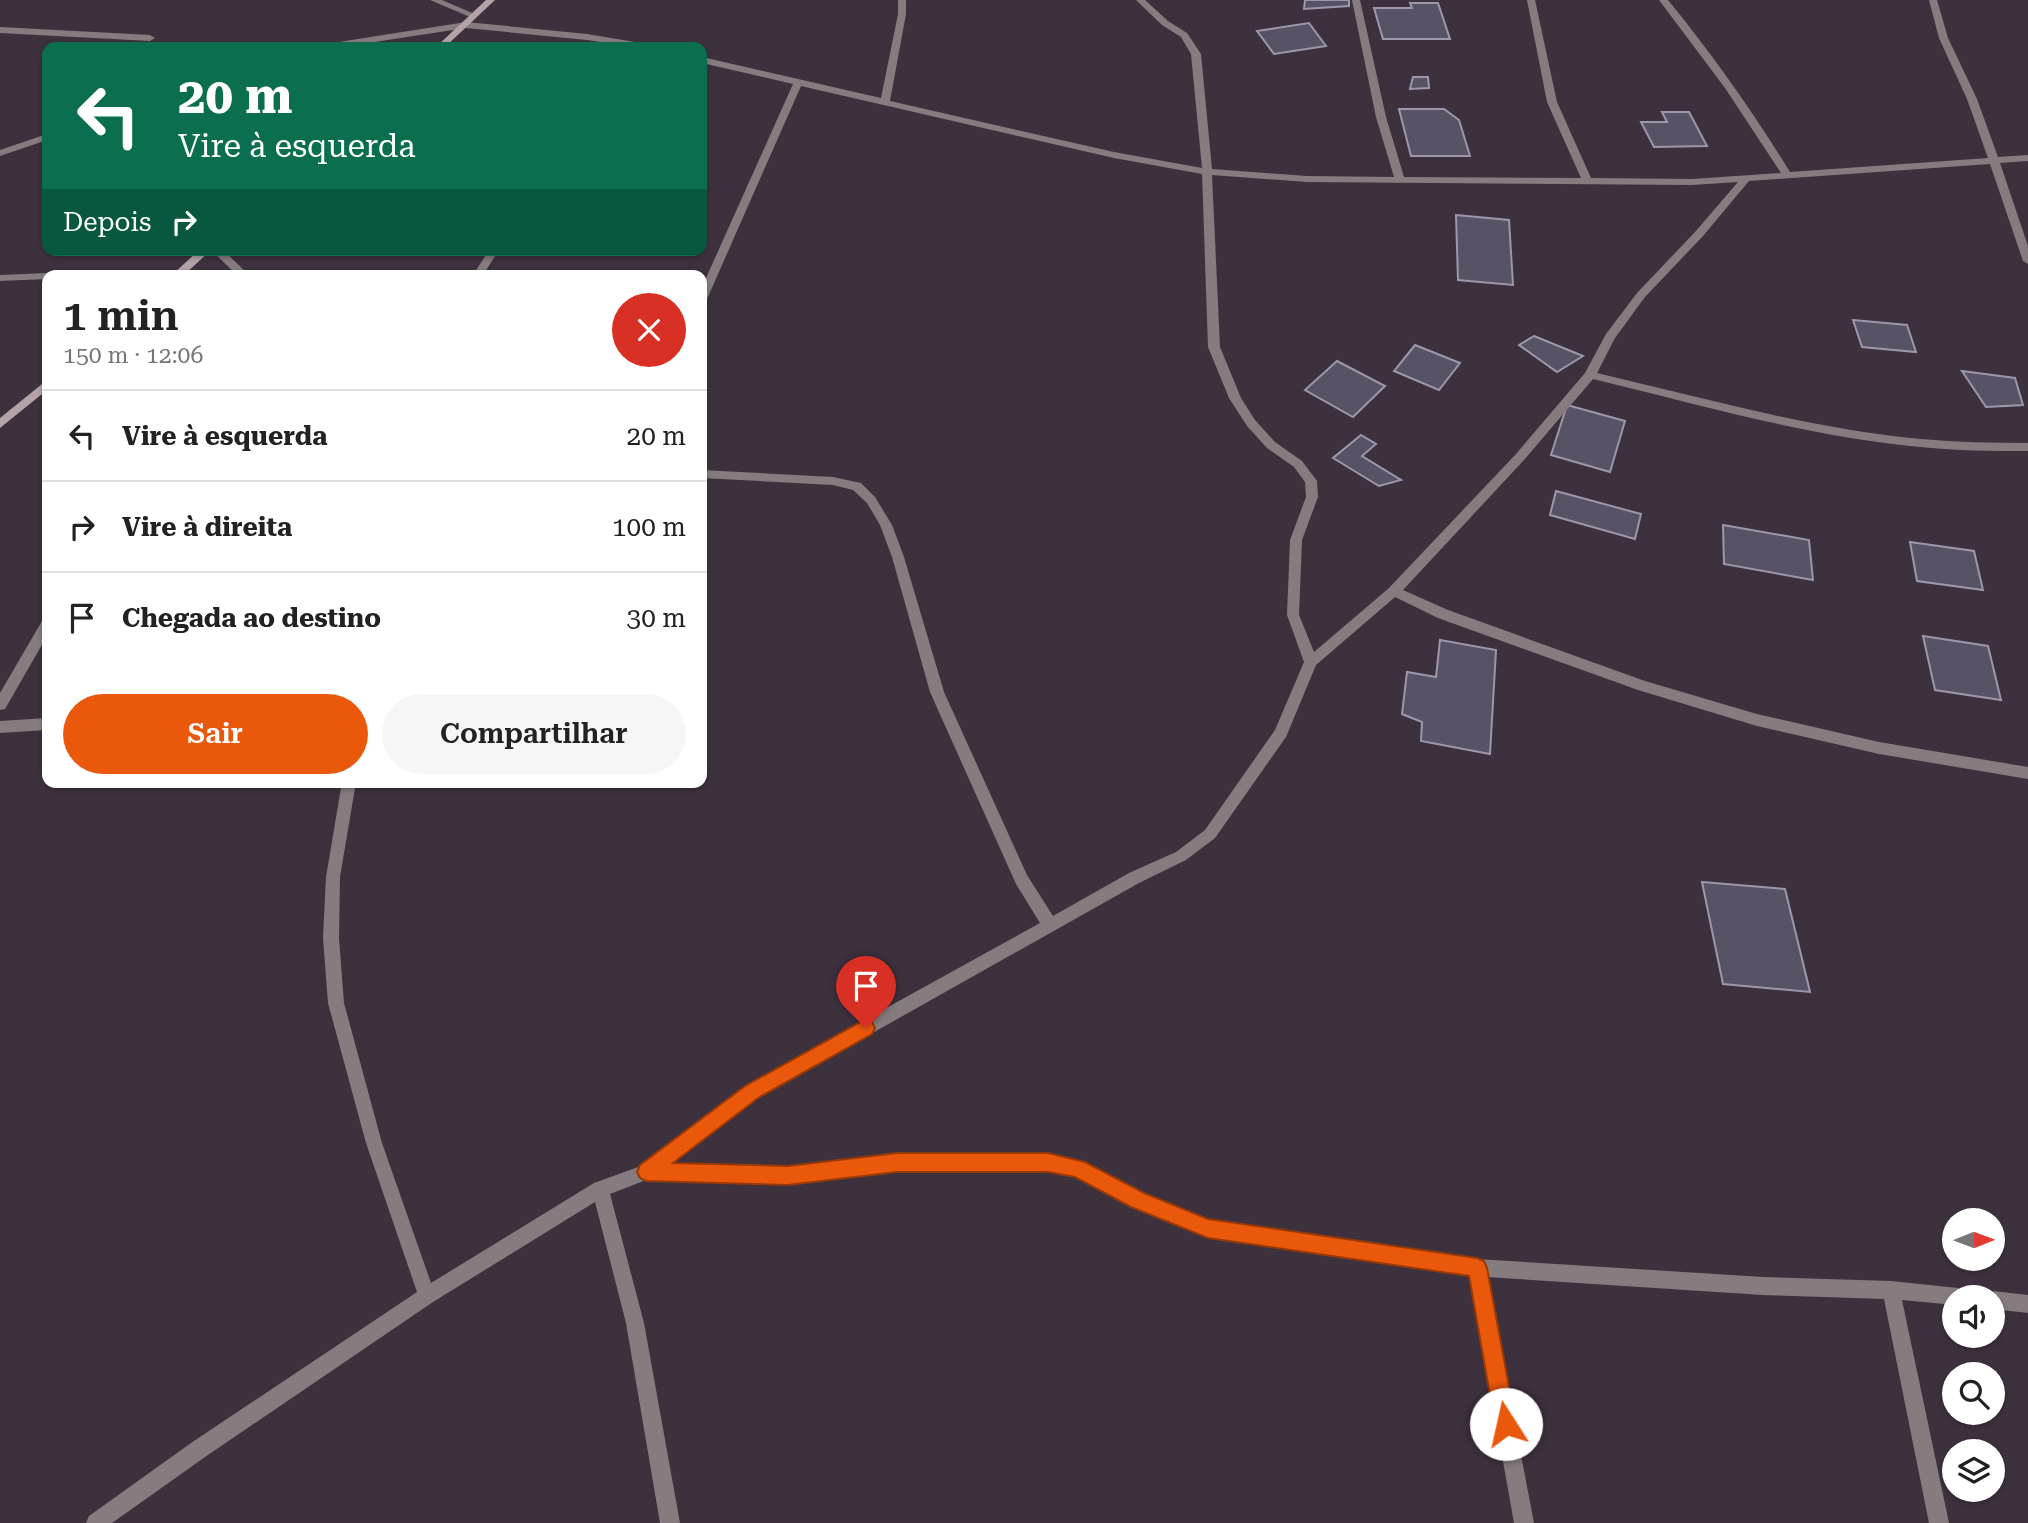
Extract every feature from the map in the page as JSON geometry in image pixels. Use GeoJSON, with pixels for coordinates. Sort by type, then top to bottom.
{"type":"FeatureCollection","features":[{"type":"Feature","properties":{"kind":"street"},"geometry":{"type":"LineString","coordinates":[[434,0],[473,15]]}},
{"type":"Feature","properties":{"kind":"street"},"geometry":{"type":"LineString","coordinates":[[446,42],[491,0]]}},
{"type":"Feature","properties":{"kind":"street"},"geometry":{"type":"LineString","coordinates":[[885,102],[902,14],[902,0]]}},
{"type":"Feature","properties":{"kind":"street"},"geometry":{"type":"LineString","coordinates":[[1140,0],[1165,23],[1184,35],[1196,54],[1207,172],[1214,347],[1235,398],[1251,423],[1271,445],[1298,464],[1311,481],[1312,497],[1296,540],[1293,615],[1311,662]]}},
{"type":"Feature","properties":{"kind":"street"},"geometry":{"type":"LineString","coordinates":[[1356,0],[1381,117],[1400,179]]}},
{"type":"Feature","properties":{"kind":"street"},"geometry":{"type":"LineString","coordinates":[[1531,0],[1552,102],[1587,181]]}},
{"type":"Feature","properties":{"kind":"street"},"geometry":{"type":"LineString","coordinates":[[1663,0],[1703,47],[1749,111],[1788,176]]}},
{"type":"Feature","properties":{"kind":"street"},"geometry":{"type":"LineString","coordinates":[[1933,0],[1945,40],[1971,97],[1994,159],[2028,261]]}},
{"type":"Feature","properties":{"kind":"street"},"geometry":{"type":"LineString","coordinates":[[358,42],[467,25],[600,42]]}},
{"type":"Feature","properties":{"kind":"street"},"geometry":{"type":"LineString","coordinates":[[0,30],[150,38]]}},
{"type":"Feature","properties":{"kind":"street"},"geometry":{"type":"LineString","coordinates":[[707,61],[1114,155],[1207,172],[1307,179],[1692,181],[2028,158]]}},
{"type":"Feature","properties":{"kind":"street"},"geometry":{"type":"LineString","coordinates":[[707,287],[756,172],[799,83]]}},
{"type":"Feature","properties":{"kind":"street"},"geometry":{"type":"LineString","coordinates":[[0,153],[42,139]]}},
{"type":"Feature","properties":{"kind":"street"},"geometry":{"type":"LineString","coordinates":[[96,1523],[198,1450],[427,1296],[600,1189],[646,1172],[751,1092],[1134,878],[1181,856],[1210,834],[1281,733],[1311,662],[1394,591],[1520,457],[1590,375],[1610,337],[1641,295],[1699,234],[1746,178]]}},
{"type":"Feature","properties":{"kind":"street"},"geometry":{"type":"LineString","coordinates":[[183,270],[199,256]]}},
{"type":"Feature","properties":{"kind":"street"},"geometry":{"type":"LineString","coordinates":[[223,256],[238,270]]}},
{"type":"Feature","properties":{"kind":"street"},"geometry":{"type":"LineString","coordinates":[[0,278],[42,276]]}},
{"type":"Feature","properties":{"kind":"street"},"geometry":{"type":"LineString","coordinates":[[1590,375],[1868,435],[1943,446],[2028,447]]}},
{"type":"Feature","properties":{"kind":"street"},"geometry":{"type":"LineString","coordinates":[[0,424],[42,388]]}},
{"type":"Feature","properties":{"kind":"street"},"geometry":{"type":"LineString","coordinates":[[707,474],[833,481],[857,486],[871,500],[886,525],[898,556],[937,692],[1021,879],[1050,925]]}},
{"type":"Feature","properties":{"kind":"street"},"geometry":{"type":"LineString","coordinates":[[1394,591],[1443,614],[1643,685],[1757,720],[1879,748],[2028,773]]}},
{"type":"Feature","properties":{"kind":"street"},"geometry":{"type":"LineString","coordinates":[[0,705],[42,634]]}},
{"type":"Feature","properties":{"kind":"street"},"geometry":{"type":"LineString","coordinates":[[0,727],[42,724]]}},
{"type":"Feature","properties":{"kind":"street"},"geometry":{"type":"LineString","coordinates":[[348,788],[333,877],[331,938],[336,1003],[374,1143],[427,1296]]}},
{"type":"Feature","properties":{"kind":"street"},"geometry":{"type":"LineString","coordinates":[[646,1172],[788,1176],[897,1162],[1048,1162],[1078,1168],[1138,1200],[1208,1229],[1477,1268],[1763,1286],[1891,1290],[1942,1295]]}},
{"type":"Feature","properties":{"kind":"street"},"geometry":{"type":"LineString","coordinates":[[600,1189],[635,1323],[670,1523]]}},
{"type":"Feature","properties":{"kind":"street"},"geometry":{"type":"LineString","coordinates":[[1477,1268],[1524,1523]]}},
{"type":"Feature","properties":{"kind":"street"},"geometry":{"type":"LineString","coordinates":[[1891,1290],[1939,1523]]}},
{"type":"Feature","properties":{"kind":"street"},"geometry":{"type":"LineString","coordinates":[[2005,1301],[2028,1304]]}},
{"type":"Feature","properties":{"kind":"building"},"geometry":{"type":"Polygon","coordinates":[[[1305,0],[1349,0],[1349,6],[1304,9],[1305,0]]]}},
{"type":"Feature","properties":{"kind":"building"},"geometry":{"type":"Polygon","coordinates":[[[1410,3],[1438,3],[1450,39],[1383,39],[1374,8],[1412,8],[1410,3]]]}},
{"type":"Feature","properties":{"kind":"building"},"geometry":{"type":"Polygon","coordinates":[[[1309,23],[1326,46],[1274,54],[1257,31],[1309,23]]]}},
{"type":"Feature","properties":{"kind":"building"},"geometry":{"type":"Polygon","coordinates":[[[1413,77],[1428,77],[1429,88],[1410,89],[1413,77]]]}},
{"type":"Feature","properties":{"kind":"building"},"geometry":{"type":"Polygon","coordinates":[[[1399,109],[1444,109],[1459,120],[1470,156],[1411,156],[1399,109]]]}},
{"type":"Feature","properties":{"kind":"building"},"geometry":{"type":"Polygon","coordinates":[[[1662,112],[1689,112],[1707,146],[1654,147],[1641,122],[1667,122],[1662,112]]]}},
{"type":"Feature","properties":{"kind":"building"},"geometry":{"type":"Polygon","coordinates":[[[1456,215],[1509,220],[1513,285],[1458,280],[1456,215]]]}},
{"type":"Feature","properties":{"kind":"building"},"geometry":{"type":"Polygon","coordinates":[[[1853,320],[1907,325],[1916,352],[1862,347],[1853,320]]]}},
{"type":"Feature","properties":{"kind":"building"},"geometry":{"type":"Polygon","coordinates":[[[1534,336],[1583,356],[1557,372],[1519,345],[1534,336]]]}},
{"type":"Feature","properties":{"kind":"building"},"geometry":{"type":"Polygon","coordinates":[[[1415,345],[1460,363],[1439,390],[1394,371],[1415,345]]]}},
{"type":"Feature","properties":{"kind":"building"},"geometry":{"type":"Polygon","coordinates":[[[1337,361],[1385,386],[1353,417],[1305,390],[1337,361]]]}},
{"type":"Feature","properties":{"kind":"building"},"geometry":{"type":"Polygon","coordinates":[[[1962,371],[2015,378],[2023,405],[1986,407],[1962,371]]]}},
{"type":"Feature","properties":{"kind":"building"},"geometry":{"type":"Polygon","coordinates":[[[1567,405],[1625,421],[1610,472],[1551,455],[1567,405]]]}},
{"type":"Feature","properties":{"kind":"building"},"geometry":{"type":"Polygon","coordinates":[[[1361,435],[1376,444],[1362,456],[1401,480],[1379,486],[1333,458],[1361,435]]]}},
{"type":"Feature","properties":{"kind":"building"},"geometry":{"type":"Polygon","coordinates":[[[1556,491],[1641,514],[1635,539],[1550,515],[1556,491]]]}},
{"type":"Feature","properties":{"kind":"building"},"geometry":{"type":"Polygon","coordinates":[[[1723,525],[1809,540],[1813,580],[1724,564],[1723,525]]]}},
{"type":"Feature","properties":{"kind":"building"},"geometry":{"type":"Polygon","coordinates":[[[1910,542],[1974,551],[1983,590],[1917,581],[1910,542]]]}},
{"type":"Feature","properties":{"kind":"building"},"geometry":{"type":"Polygon","coordinates":[[[1923,636],[1988,646],[2001,700],[1935,690],[1923,636]]]}},
{"type":"Feature","properties":{"kind":"building"},"geometry":{"type":"Polygon","coordinates":[[[1440,640],[1496,650],[1490,754],[1421,741],[1422,722],[1402,714],[1407,672],[1436,677],[1440,640]]]}},
{"type":"Feature","properties":{"kind":"building"},"geometry":{"type":"Polygon","coordinates":[[[1702,882],[1785,889],[1810,992],[1723,984],[1702,882]]]}},
{"type":"Feature","properties":{"kind":"route"},"geometry":{"type":"LineString","coordinates":[[866,1028],[751,1092],[646,1172],[788,1176],[897,1162],[1048,1162],[1078,1168],[1138,1200],[1208,1229],[1477,1268],[1506,1424]]}}]}
